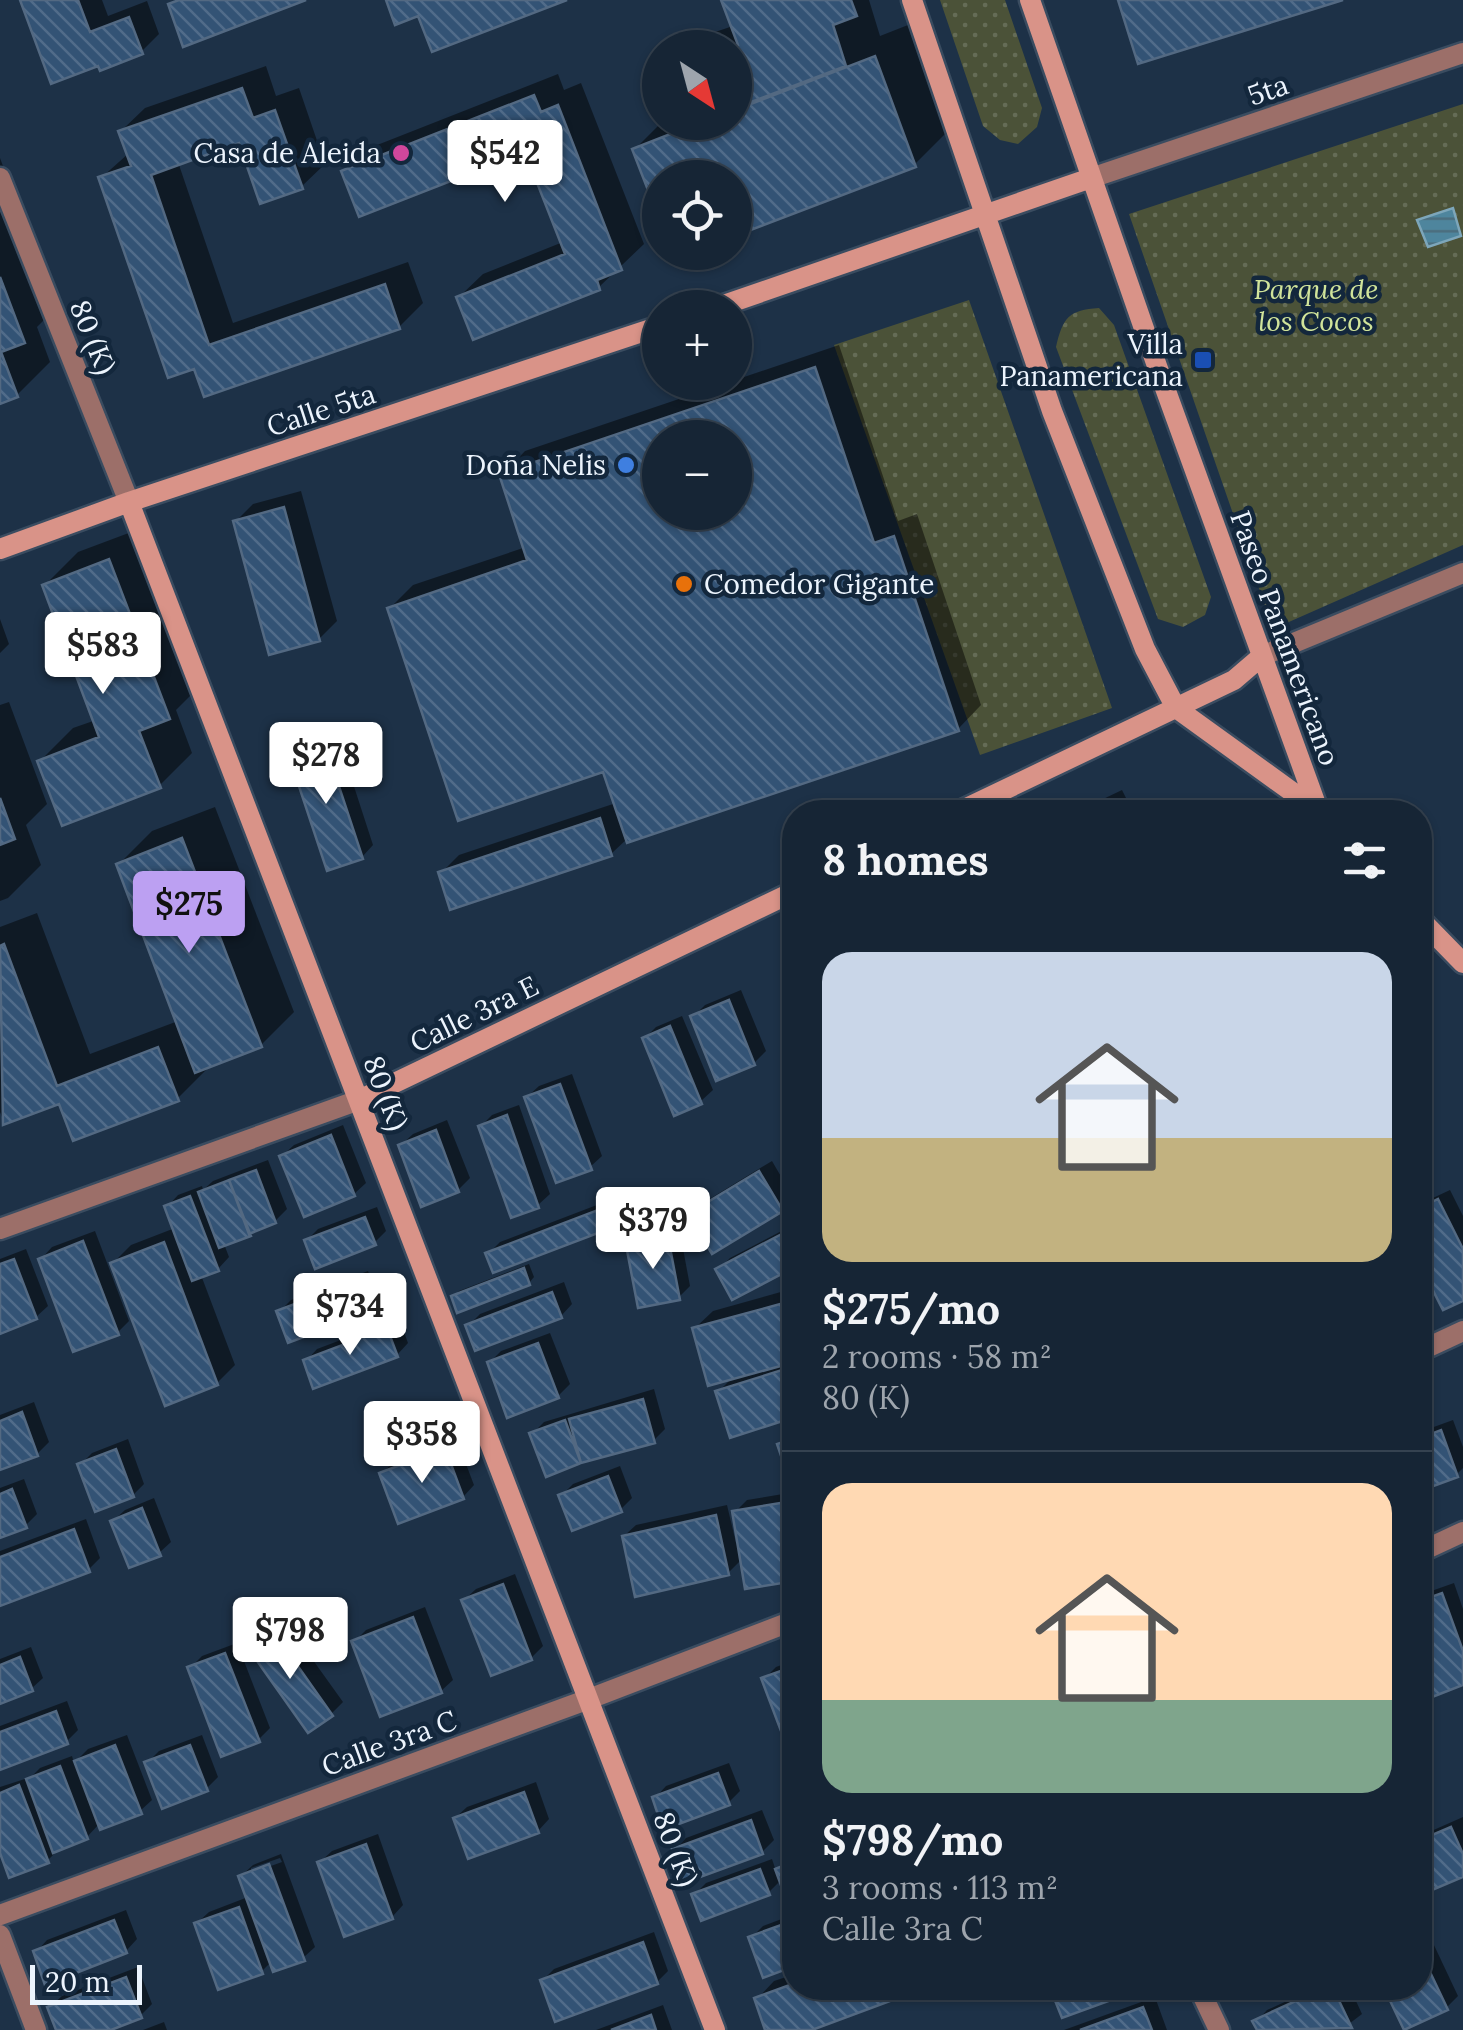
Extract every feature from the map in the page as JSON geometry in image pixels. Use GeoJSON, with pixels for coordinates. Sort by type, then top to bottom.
{"type":"FeatureCollection","features":[{"type":"Feature","properties":{"kind":"street","name":"Paseo Panamericano"},"geometry":{"type":"LineString","coordinates":[[912,0],[1059,429],[1146,649],[1176,708],[1302,800]]}},
{"type":"Feature","properties":{"kind":"street","name":"Paseo Panamericano"},"geometry":{"type":"LineString","coordinates":[[1030,0],[1315,800]]}},
{"type":"Feature","properties":{"kind":"street","name":"5ta"},"geometry":{"type":"LineString","coordinates":[[1091,178],[1463,53]]}},
{"type":"Feature","properties":{"kind":"street","name":"80 (K)"},"geometry":{"type":"LineString","coordinates":[[0,178],[130,502],[716,2030]]}},
{"type":"Feature","properties":{"kind":"street"},"geometry":{"type":"LineString","coordinates":[[752,295],[1091,178]]}},
{"type":"Feature","properties":{"kind":"street","name":"Calle 5ta"},"geometry":{"type":"LineString","coordinates":[[0,549],[642,332]]}},
{"type":"Feature","properties":{"kind":"street"},"geometry":{"type":"LineString","coordinates":[[983,800],[1234,680],[1262,656],[1463,573]]}},
{"type":"Feature","properties":{"kind":"street","name":"Calle 3ra E"},"geometry":{"type":"LineString","coordinates":[[0,1230],[359,1100],[782,897]]}},
{"type":"Feature","properties":{"kind":"street"},"geometry":{"type":"LineString","coordinates":[[1432,931],[1463,963]]}},
{"type":"Feature","properties":{"kind":"street"},"geometry":{"type":"LineString","coordinates":[[1432,1346],[1463,1332]]}},
{"type":"Feature","properties":{"kind":"street"},"geometry":{"type":"LineString","coordinates":[[1432,1546],[1463,1532]]}},
{"type":"Feature","properties":{"kind":"street","name":"Calle 3ra C"},"geometry":{"type":"LineString","coordinates":[[0,1914],[782,1625]]}},
{"type":"Feature","properties":{"kind":"street"},"geometry":{"type":"LineString","coordinates":[[0,1935],[36,2030]]}},
{"type":"Feature","properties":{"kind":"street"},"geometry":{"type":"LineString","coordinates":[[1205,2000],[1219,2030]]}},
{"type":"Feature","properties":{"kind":"green space"},"geometry":{"type":"Polygon","coordinates":[[[940,0],[1005,0],[1042,108],[1037,127],[1018,144],[1000,140],[983,126],[940,0]]]}},
{"type":"Feature","properties":{"kind":"green space","name":"Parque de los Cocos"},"geometry":{"type":"Polygon","coordinates":[[[1463,104],[1463,545],[1273,629],[1129,214],[1463,104]]]}},
{"type":"Feature","properties":{"kind":"green space"},"geometry":{"type":"Polygon","coordinates":[[[969,300],[1112,708],[980,755],[834,345],[969,300]]]}},
{"type":"Feature","properties":{"kind":"green space"},"geometry":{"type":"Polygon","coordinates":[[[1099,308],[1114,325],[1211,597],[1205,615],[1183,627],[1158,619],[1056,347],[1069,317],[1099,308]]]}},
{"type":"Feature","properties":{"kind":"water"},"geometry":{"type":"Polygon","coordinates":[[[1453,208],[1461,236],[1428,247],[1417,220],[1453,208]]]}},
{"type":"Feature","properties":{"kind":"building"},"geometry":{"type":"Polygon","coordinates":[[[20,0],[78,0],[90,32],[129,17],[143,54],[51,84],[20,0]]]}},
{"type":"Feature","properties":{"kind":"building"},"geometry":{"type":"Polygon","coordinates":[[[179,0],[306,0],[183,47],[168,4],[179,0]]]}},
{"type":"Feature","properties":{"kind":"building"},"geometry":{"type":"Polygon","coordinates":[[[386,0],[567,0],[432,52],[418,16],[395,25],[386,0]]]}},
{"type":"Feature","properties":{"kind":"building"},"geometry":{"type":"Polygon","coordinates":[[[721,0],[851,0],[857,16],[833,25],[846,66],[752,102],[752,30],[732,30],[721,0]]]}},
{"type":"Feature","properties":{"kind":"building"},"geometry":{"type":"Polygon","coordinates":[[[1118,0],[1343,0],[1138,64],[1118,0]]]}},
{"type":"Feature","properties":{"kind":"building"},"geometry":{"type":"Polygon","coordinates":[[[875,56],[916,167],[752,230],[752,160],[642,160],[642,175],[632,149],[655,140],[752,140],[752,103],[875,56]]]}},
{"type":"Feature","properties":{"kind":"building"},"geometry":{"type":"Polygon","coordinates":[[[242,88],[253,118],[275,110],[303,189],[260,204],[239,143],[151,175],[209,345],[385,284],[400,329],[204,397],[194,369],[168,378],[98,177],[131,166],[118,131],[242,88]]]}},
{"type":"Feature","properties":{"kind":"building"},"geometry":{"type":"Polygon","coordinates":[[[534,95],[541,112],[558,105],[622,270],[597,280],[600,290],[473,340],[456,297],[565,254],[525,152],[359,217],[341,171],[534,95]]]}},
{"type":"Feature","properties":{"kind":"building"},"geometry":{"type":"Polygon","coordinates":[[[0,277],[25,343],[1,352],[18,397],[0,404],[0,277]]]}},
{"type":"Feature","properties":{"kind":"building","name":"Comedor Gigante"},"geometry":{"type":"Polygon","coordinates":[[[815,367],[874,543],[894,536],[959,731],[627,843],[603,772],[458,821],[387,608],[527,560],[499,474],[642,426],[642,530],[752,530],[752,420],[658,420],[718,400],[752,400],[752,388],[815,367]]]}},
{"type":"Feature","properties":{"kind":"building"},"geometry":{"type":"Polygon","coordinates":[[[284,507],[320,641],[269,655],[233,521],[284,507]]]}},
{"type":"Feature","properties":{"kind":"building"},"geometry":{"type":"Polygon","coordinates":[[[109,559],[170,719],[139,731],[161,788],[62,826],[37,761],[99,737],[42,585],[109,559]]]}},
{"type":"Feature","properties":{"kind":"building"},"geometry":{"type":"Polygon","coordinates":[[[325,744],[363,859],[327,871],[289,756],[325,744]]]}},
{"type":"Feature","properties":{"kind":"building"},"geometry":{"type":"Polygon","coordinates":[[[0,798],[15,839],[0,845],[0,798]]]}},
{"type":"Feature","properties":{"kind":"building"},"geometry":{"type":"Polygon","coordinates":[[[600,818],[612,856],[450,910],[438,872],[600,818]]]}},
{"type":"Feature","properties":{"kind":"building"},"geometry":{"type":"Polygon","coordinates":[[[182,838],[262,1047],[195,1073],[116,864],[182,838]]]}},
{"type":"Feature","properties":{"kind":"building"},"geometry":{"type":"Polygon","coordinates":[[[4,944],[57,1086],[158,1047],[179,1101],[73,1141],[59,1104],[3,1125],[0,946],[4,944]]]}},
{"type":"Feature","properties":{"kind":"building"},"geometry":{"type":"Polygon","coordinates":[[[729,1000],[755,1065],[716,1081],[690,1016],[729,1000]]]}},
{"type":"Feature","properties":{"kind":"building"},"geometry":{"type":"Polygon","coordinates":[[[670,1026],[702,1104],[674,1116],[642,1038],[670,1026]]]}},
{"type":"Feature","properties":{"kind":"building"},"geometry":{"type":"Polygon","coordinates":[[[560,1084],[592,1170],[556,1183],[524,1097],[560,1084]]]}},
{"type":"Feature","properties":{"kind":"building"},"geometry":{"type":"Polygon","coordinates":[[[507,1115],[539,1208],[511,1218],[478,1126],[507,1115]]]}},
{"type":"Feature","properties":{"kind":"building"},"geometry":{"type":"Polygon","coordinates":[[[436,1130],[459,1192],[421,1207],[398,1145],[436,1130]]]}},
{"type":"Feature","properties":{"kind":"building"},"geometry":{"type":"Polygon","coordinates":[[[331,1135],[355,1196],[304,1217],[279,1156],[331,1135]]]}},
{"type":"Feature","properties":{"kind":"building"},"geometry":{"type":"Polygon","coordinates":[[[256,1170],[276,1223],[249,1234],[229,1180],[256,1170]]]}},
{"type":"Feature","properties":{"kind":"building"},"geometry":{"type":"Polygon","coordinates":[[[759,1171],[782,1209],[712,1254],[688,1214],[759,1171]]]}},
{"type":"Feature","properties":{"kind":"building"},"geometry":{"type":"Polygon","coordinates":[[[229,1180],[251,1236],[219,1248],[198,1192],[229,1180]]]}},
{"type":"Feature","properties":{"kind":"building"},"geometry":{"type":"Polygon","coordinates":[[[190,1196],[219,1271],[192,1281],[164,1206],[190,1196]]]}},
{"type":"Feature","properties":{"kind":"building"},"geometry":{"type":"Polygon","coordinates":[[[1438,1199],[1463,1249],[1463,1301],[1443,1310],[1432,1288],[1432,1202],[1438,1199]]]}},
{"type":"Feature","properties":{"kind":"building"},"geometry":{"type":"Polygon","coordinates":[[[611,1205],[619,1225],[493,1273],[485,1253],[611,1205]]]}},
{"type":"Feature","properties":{"kind":"building"},"geometry":{"type":"Polygon","coordinates":[[[365,1217],[376,1245],[315,1269],[304,1240],[365,1217]]]}},
{"type":"Feature","properties":{"kind":"building"},"geometry":{"type":"Polygon","coordinates":[[[782,1234],[782,1274],[732,1300],[715,1269],[782,1234]]]}},
{"type":"Feature","properties":{"kind":"building"},"geometry":{"type":"Polygon","coordinates":[[[668,1237],[680,1300],[638,1308],[626,1245],[668,1237]]]}},
{"type":"Feature","properties":{"kind":"building"},"geometry":{"type":"Polygon","coordinates":[[[83,1241],[119,1335],[73,1352],[38,1259],[83,1241]]]}},
{"type":"Feature","properties":{"kind":"building"},"geometry":{"type":"Polygon","coordinates":[[[164,1242],[218,1385],[165,1406],[110,1263],[164,1242]]]}},
{"type":"Feature","properties":{"kind":"building"},"geometry":{"type":"Polygon","coordinates":[[[14,1259],[37,1319],[0,1334],[0,1264],[14,1259]]]}},
{"type":"Feature","properties":{"kind":"building"},"geometry":{"type":"Polygon","coordinates":[[[524,1268],[530,1285],[457,1313],[451,1296],[524,1268]]]}},
{"type":"Feature","properties":{"kind":"building"},"geometry":{"type":"Polygon","coordinates":[[[356,1281],[368,1313],[288,1343],[276,1311],[356,1281]]]}},
{"type":"Feature","properties":{"kind":"building"},"geometry":{"type":"Polygon","coordinates":[[[552,1292],[562,1318],[475,1351],[465,1325],[552,1292]]]}},
{"type":"Feature","properties":{"kind":"building"},"geometry":{"type":"Polygon","coordinates":[[[782,1304],[782,1366],[708,1386],[692,1328],[782,1304]]]}},
{"type":"Feature","properties":{"kind":"building"},"geometry":{"type":"Polygon","coordinates":[[[387,1328],[398,1357],[313,1389],[303,1360],[387,1328]]]}},
{"type":"Feature","properties":{"kind":"building"},"geometry":{"type":"Polygon","coordinates":[[[538,1343],[559,1398],[507,1418],[487,1362],[538,1343]]]}},
{"type":"Feature","properties":{"kind":"building"},"geometry":{"type":"Polygon","coordinates":[[[782,1370],[782,1421],[730,1438],[715,1391],[782,1370]]]}},
{"type":"Feature","properties":{"kind":"building"},"geometry":{"type":"Polygon","coordinates":[[[643,1399],[655,1443],[581,1463],[569,1419],[643,1399]]]}},
{"type":"Feature","properties":{"kind":"building"},"geometry":{"type":"Polygon","coordinates":[[[22,1412],[38,1456],[0,1470],[0,1421],[22,1412]]]}},
{"type":"Feature","properties":{"kind":"building"},"geometry":{"type":"Polygon","coordinates":[[[565,1420],[581,1463],[546,1477],[529,1433],[565,1420]]]}},
{"type":"Feature","properties":{"kind":"building"},"geometry":{"type":"Polygon","coordinates":[[[1441,1430],[1458,1477],[1432,1487],[1432,1433],[1441,1430]]]}},
{"type":"Feature","properties":{"kind":"building"},"geometry":{"type":"Polygon","coordinates":[[[445,1448],[464,1499],[398,1524],[379,1473],[445,1448]]]}},
{"type":"Feature","properties":{"kind":"building"},"geometry":{"type":"Polygon","coordinates":[[[116,1449],[134,1497],[95,1512],[77,1464],[116,1449]]]}},
{"type":"Feature","properties":{"kind":"building"},"geometry":{"type":"Polygon","coordinates":[[[608,1476],[622,1512],[572,1531],[558,1495],[608,1476]]]}},
{"type":"Feature","properties":{"kind":"building"},"geometry":{"type":"Polygon","coordinates":[[[12,1489],[27,1528],[0,1538],[0,1494],[12,1489]]]}},
{"type":"Feature","properties":{"kind":"building"},"geometry":{"type":"Polygon","coordinates":[[[782,1503],[782,1583],[745,1589],[732,1511],[782,1503]]]}},
{"type":"Feature","properties":{"kind":"building"},"geometry":{"type":"Polygon","coordinates":[[[142,1508],[161,1556],[129,1568],[110,1521],[142,1508]]]}},
{"type":"Feature","properties":{"kind":"building"},"geometry":{"type":"Polygon","coordinates":[[[716,1515],[729,1575],[635,1597],[622,1536],[716,1515]]]}},
{"type":"Feature","properties":{"kind":"building"},"geometry":{"type":"Polygon","coordinates":[[[74,1529],[90,1572],[0,1606],[0,1557],[74,1529]]]}},
{"type":"Feature","properties":{"kind":"building"},"geometry":{"type":"Polygon","coordinates":[[[503,1584],[532,1660],[491,1676],[461,1600],[503,1584]]]}},
{"type":"Feature","properties":{"kind":"building"},"geometry":{"type":"Polygon","coordinates":[[[1442,1593],[1463,1651],[1463,1685],[1432,1697],[1432,1597],[1442,1593]]]}},
{"type":"Feature","properties":{"kind":"building"},"geometry":{"type":"Polygon","coordinates":[[[413,1617],[442,1693],[380,1717],[351,1641],[413,1617]]]}},
{"type":"Feature","properties":{"kind":"building"},"geometry":{"type":"Polygon","coordinates":[[[273,1631],[333,1716],[308,1733],[248,1648],[273,1631]]]}},
{"type":"Feature","properties":{"kind":"building"},"geometry":{"type":"Polygon","coordinates":[[[225,1653],[260,1742],[221,1757],[187,1667],[225,1653]]]}},
{"type":"Feature","properties":{"kind":"building"},"geometry":{"type":"Polygon","coordinates":[[[20,1657],[33,1691],[0,1704],[0,1665],[20,1657]]]}},
{"type":"Feature","properties":{"kind":"building"},"geometry":{"type":"Polygon","coordinates":[[[782,1671],[782,1734],[761,1678],[782,1671]]]}},
{"type":"Feature","properties":{"kind":"building"},"geometry":{"type":"Polygon","coordinates":[[[56,1711],[68,1744],[0,1770],[0,1732],[56,1711]]]}},
{"type":"Feature","properties":{"kind":"building"},"geometry":{"type":"Polygon","coordinates":[[[115,1745],[142,1814],[100,1830],[74,1761],[115,1745]]]}},
{"type":"Feature","properties":{"kind":"building"},"geometry":{"type":"Polygon","coordinates":[[[190,1745],[208,1791],[162,1809],[144,1762],[190,1745]]]}},
{"type":"Feature","properties":{"kind":"building"},"geometry":{"type":"Polygon","coordinates":[[[60,1766],[88,1839],[53,1853],[26,1779],[60,1766]]]}},
{"type":"Feature","properties":{"kind":"building"},"geometry":{"type":"Polygon","coordinates":[[[718,1773],[730,1805],[663,1830],[652,1797],[718,1773]]]}},
{"type":"Feature","properties":{"kind":"building"},"geometry":{"type":"Polygon","coordinates":[[[19,1785],[49,1863],[9,1878],[0,1853],[0,1793],[19,1785]]]}},
{"type":"Feature","properties":{"kind":"building"},"geometry":{"type":"Polygon","coordinates":[[[524,1792],[539,1833],[468,1859],[453,1818],[524,1792]]]}},
{"type":"Feature","properties":{"kind":"building"},"geometry":{"type":"Polygon","coordinates":[[[751,1820],[763,1854],[684,1883],[672,1849],[751,1820]]]}},
{"type":"Feature","properties":{"kind":"building"},"geometry":{"type":"Polygon","coordinates":[[[1451,1827],[1463,1854],[1463,1877],[1432,1890],[1432,1835],[1451,1827]]]}},
{"type":"Feature","properties":{"kind":"building"},"geometry":{"type":"Polygon","coordinates":[[[366,1844],[393,1919],[344,1937],[317,1862],[366,1844]]]}},
{"type":"Feature","properties":{"kind":"building"},"geometry":{"type":"Polygon","coordinates":[[[269,1864],[305,1961],[273,1972],[238,1876],[269,1864]]]}},
{"type":"Feature","properties":{"kind":"building"},"geometry":{"type":"Polygon","coordinates":[[[782,1866],[782,1888],[775,1869],[782,1866]]]}},
{"type":"Feature","properties":{"kind":"building"},"geometry":{"type":"Polygon","coordinates":[[[760,1869],[770,1895],[701,1921],[691,1894],[760,1869]]]}},
{"type":"Feature","properties":{"kind":"building"},"geometry":{"type":"Polygon","coordinates":[[[239,1907],[263,1974],[218,1990],[194,1923],[239,1907]]]}},
{"type":"Feature","properties":{"kind":"building"},"geometry":{"type":"Polygon","coordinates":[[[114,1920],[127,1953],[45,1985],[33,1951],[114,1920]]]}},
{"type":"Feature","properties":{"kind":"building"},"geometry":{"type":"Polygon","coordinates":[[[782,1925],[782,1971],[763,1978],[748,1937],[782,1925]]]}},
{"type":"Feature","properties":{"kind":"building"},"geometry":{"type":"Polygon","coordinates":[[[643,1942],[658,1984],[555,2022],[540,1980],[643,1942]]]}},
{"type":"Feature","properties":{"kind":"building"},"geometry":{"type":"Polygon","coordinates":[[[1432,1976],[1448,2010],[1404,2030],[1390,2000],[1432,2000],[1432,1976]]]}},
{"type":"Feature","properties":{"kind":"building"},"geometry":{"type":"Polygon","coordinates":[[[126,1977],[142,2018],[111,2030],[56,2030],[47,2007],[126,1977]]]}},
{"type":"Feature","properties":{"kind":"building"},"geometry":{"type":"Polygon","coordinates":[[[782,1988],[782,2000],[890,2001],[812,2030],[765,2030],[754,1998],[782,1988]]]}},
{"type":"Feature","properties":{"kind":"building"},"geometry":{"type":"Polygon","coordinates":[[[1055,2000],[1111,2000],[1062,2018],[1055,2000]]]}},
{"type":"Feature","properties":{"kind":"building"},"geometry":{"type":"Polygon","coordinates":[[[1298,2000],[1339,2000],[1352,2028],[1257,2030],[1252,2021],[1298,2000]]]}},
{"type":"Feature","properties":{"kind":"building"},"geometry":{"type":"Polygon","coordinates":[[[1143,2007],[1152,2030],[1080,2030],[1143,2007]]]}},
{"type":"Feature","properties":{"kind":"building"},"geometry":{"type":"Polygon","coordinates":[[[651,2015],[656,2030],[611,2030],[651,2015]]]}},
{"type":"Feature","properties":{"kind":"place","name":"Casa de Aleida"},"geometry":{"type":"Point","coordinates":[401,153]}},
{"type":"Feature","properties":{"kind":"place","name":"Villa Panamericana"},"geometry":{"type":"Point","coordinates":[1203,360]}},
{"type":"Feature","properties":{"kind":"place","name":"Doña Nelis"},"geometry":{"type":"Point","coordinates":[626,465]}},
{"type":"Feature","properties":{"kind":"place","name":"Comedor Gigante"},"geometry":{"type":"Point","coordinates":[684,584]}}]}
